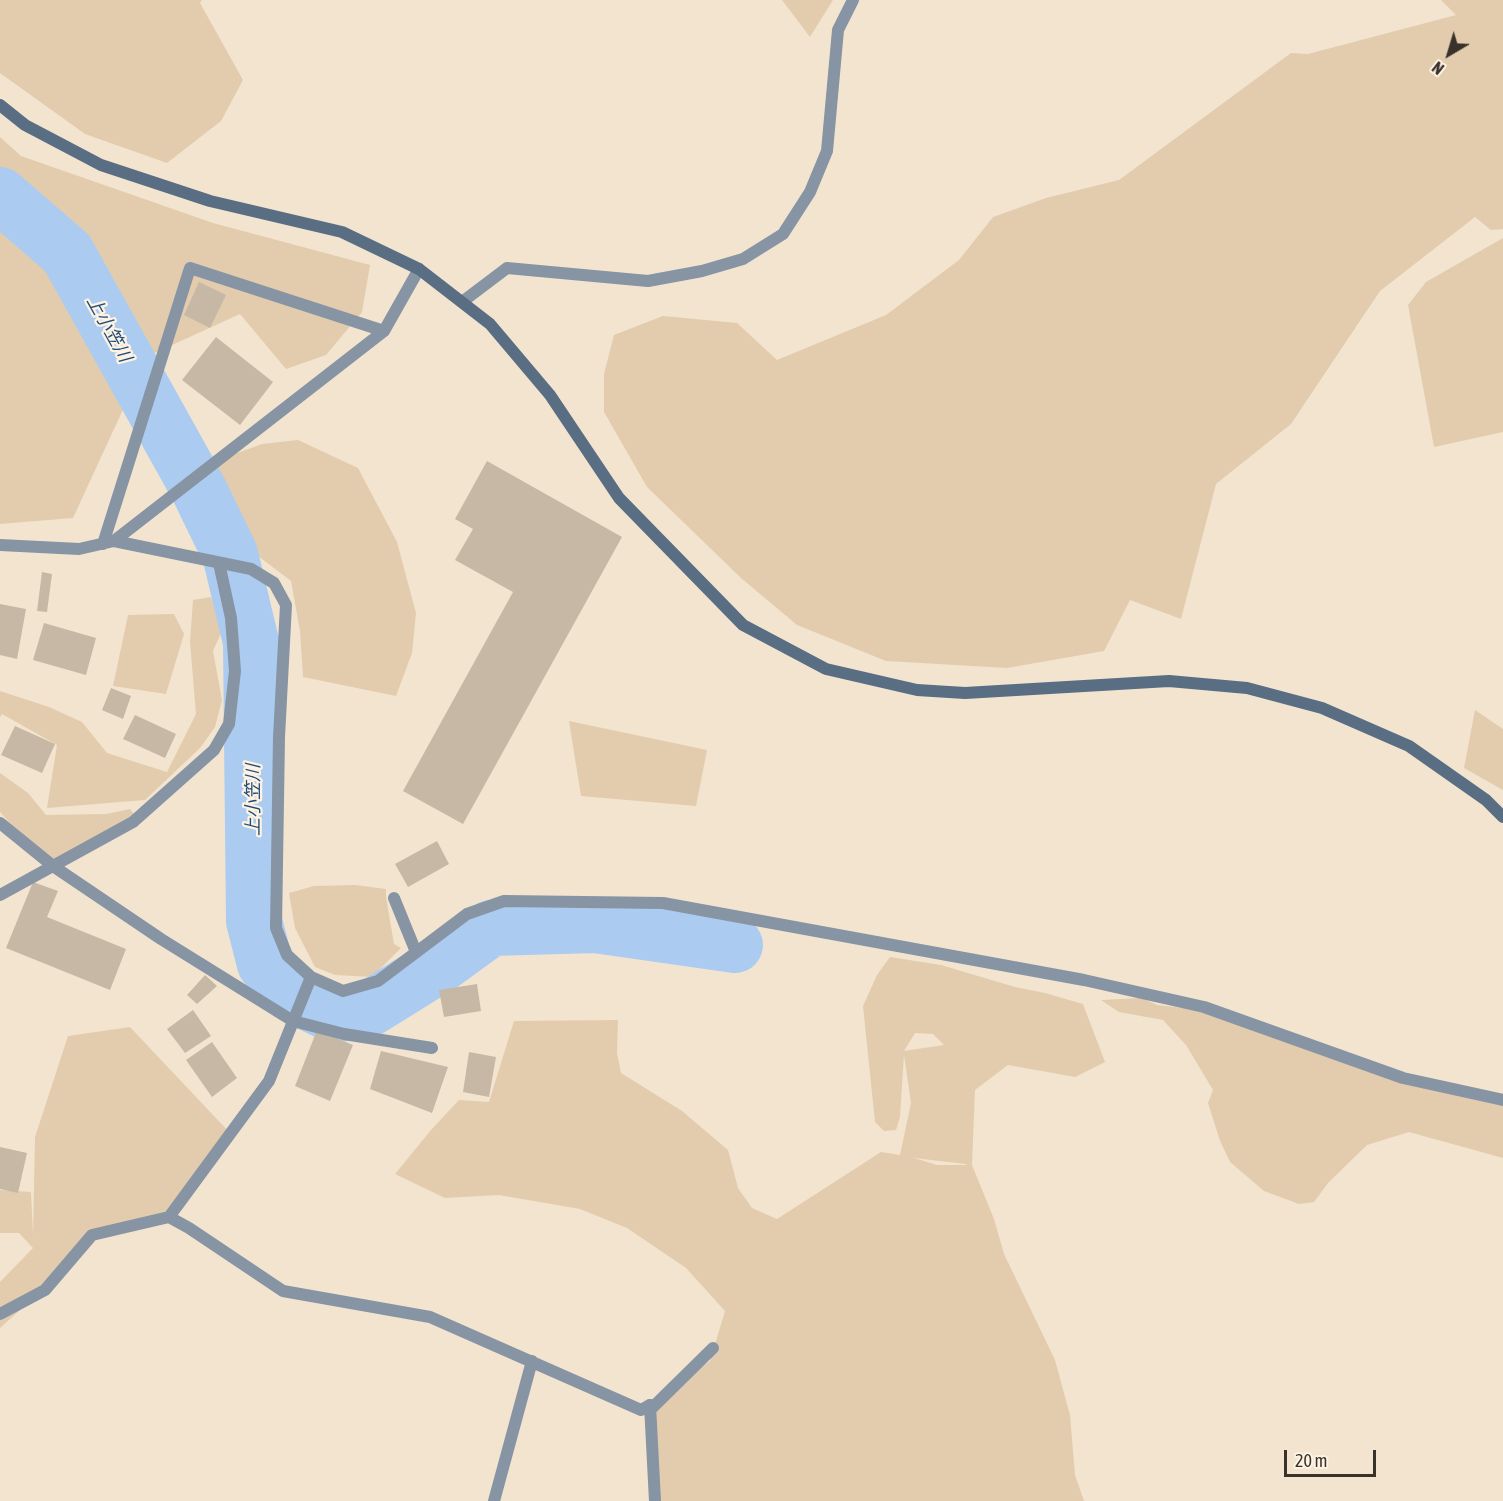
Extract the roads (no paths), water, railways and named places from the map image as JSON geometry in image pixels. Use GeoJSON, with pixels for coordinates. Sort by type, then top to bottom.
{"type":"FeatureCollection","features":[{"type":"Feature","properties":{"kind":"street"},"geometry":{"type":"LineString","coordinates":[[462,302],[507,268],[648,280],[702,272],[743,259],[783,234],[810,192],[827,151],[838,30],[854,0]]}},
{"type":"Feature","properties":{"kind":"street"},"geometry":{"type":"LineString","coordinates":[[0,105],[25,125],[101,165],[210,201],[342,232],[419,269],[490,324],[550,395],[619,498],[743,625],[826,669],[917,690],[965,693],[1169,681],[1247,688],[1322,708],[1409,746],[1486,800],[1503,817]]}},
{"type":"Feature","properties":{"kind":"street"},"geometry":{"type":"LineString","coordinates":[[108,542],[138,432],[190,268],[384,331]]}},
{"type":"Feature","properties":{"kind":"street"},"geometry":{"type":"LineString","coordinates":[[0,545],[79,549],[108,542],[384,331],[419,269]]}},
{"type":"Feature","properties":{"kind":"street"},"geometry":{"type":"LineString","coordinates":[[108,542],[251,569],[274,583],[286,605],[279,737],[276,928],[287,955],[309,982],[343,991],[378,981],[467,914],[504,901],[663,903],[1084,980],[1204,1007],[1403,1078],[1503,1100]]}},
{"type":"Feature","properties":{"kind":"street"},"geometry":{"type":"LineString","coordinates":[[0,895],[133,822],[214,750],[229,724],[235,671],[231,618],[219,563]]}},
{"type":"Feature","properties":{"kind":"street"},"geometry":{"type":"LineString","coordinates":[[0,823],[53,867],[161,939],[295,1017],[344,1034],[432,1048]]}},
{"type":"Feature","properties":{"kind":"street"},"geometry":{"type":"LineString","coordinates":[[394,898],[416,952]]}},
{"type":"Feature","properties":{"kind":"street"},"geometry":{"type":"LineString","coordinates":[[0,1314],[45,1290],[92,1235],[169,1217],[269,1081],[309,982]]}},
{"type":"Feature","properties":{"kind":"street"},"geometry":{"type":"LineString","coordinates":[[169,1217],[283,1291],[430,1317],[641,1410],[650,1408],[713,1348]]}},
{"type":"Feature","properties":{"kind":"street"},"geometry":{"type":"LineString","coordinates":[[494,1501],[532,1360]]}},
{"type":"Feature","properties":{"kind":"street"},"geometry":{"type":"LineString","coordinates":[[650,1408],[655,1501]]}},
{"type":"Feature","properties":{"kind":"waterway","name":"上小笠川"},"geometry":{"type":"LineString","coordinates":[[0,195],[67,253],[199,490],[230,554],[251,642],[254,921],[265,964],[291,994],[334,1015],[369,1009],[443,963],[491,928],[595,925],[735,945]]}}]}
